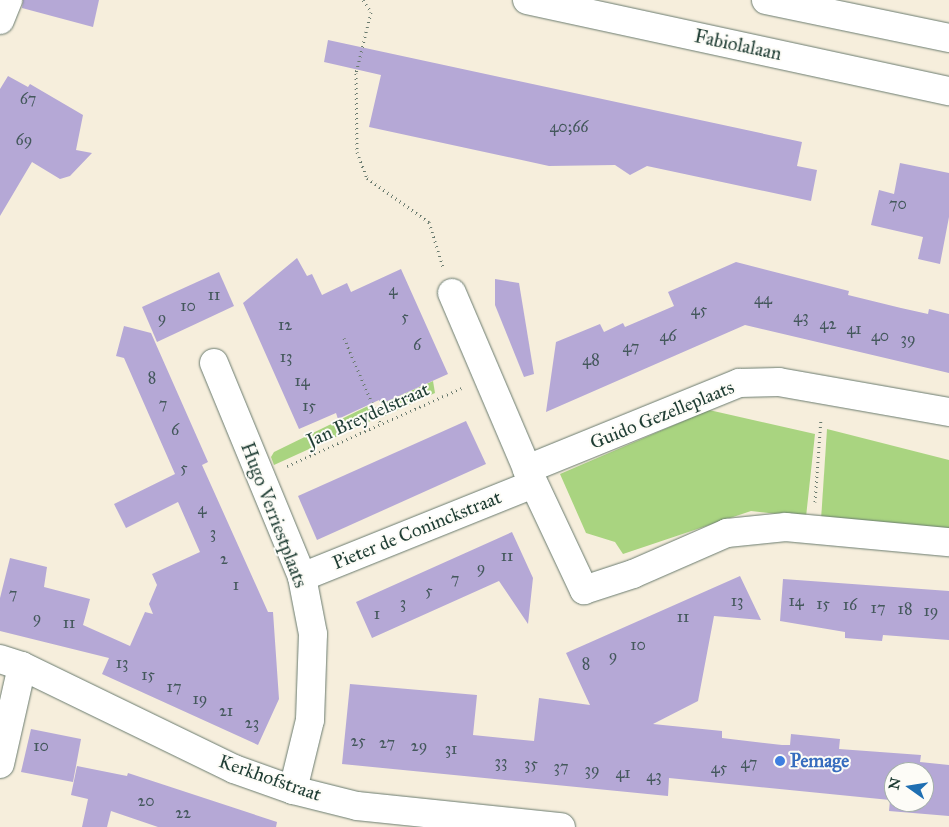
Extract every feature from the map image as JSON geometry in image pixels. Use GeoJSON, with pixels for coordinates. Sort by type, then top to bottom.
{"type":"FeatureCollection","features":[{"type":"Feature","properties":{"kind":"street"},"geometry":{"type":"LineString","coordinates":[[0,20],[8,0]]}},
{"type":"Feature","properties":{"kind":"street","name":"Fabiolalaan"},"geometry":{"type":"LineString","coordinates":[[527,0],[949,91]]}},
{"type":"Feature","properties":{"kind":"street"},"geometry":{"type":"LineString","coordinates":[[766,0],[949,38]]}},
{"type":"Feature","properties":{"kind":"street"},"geometry":{"type":"LineString","coordinates":[[452,293],[530,476],[584,590],[633,574],[727,533],[786,527],[949,542]]}},
{"type":"Feature","properties":{"kind":"street","name":"Hugo Verriestplaats"},"geometry":{"type":"LineString","coordinates":[[214,363],[302,577],[313,634],[310,720],[293,790]]}},
{"type":"Feature","properties":{"kind":"street","name":"Guido Gezelleplaats"},"geometry":{"type":"LineString","coordinates":[[530,476],[739,383],[779,382],[949,412]]}},
{"type":"Feature","properties":{"kind":"street","name":"Pieter de Coninckstraat"},"geometry":{"type":"LineString","coordinates":[[302,577],[530,476]]}},
{"type":"Feature","properties":{"kind":"street"},"geometry":{"type":"LineString","coordinates":[[0,764],[11,662]]}},
{"type":"Feature","properties":{"kind":"street","name":"Kerkhofstraat"},"geometry":{"type":"LineString","coordinates":[[11,662],[234,769],[293,790],[357,806],[549,826]]}},
{"type":"Feature","properties":{"kind":"path"},"geometry":{"type":"LineString","coordinates":[[363,0],[371,12],[356,73],[357,152],[367,178],[428,222],[452,293]]}},
{"type":"Feature","properties":{"kind":"path"},"geometry":{"type":"LineString","coordinates":[[344,338],[381,424]]}},
{"type":"Feature","properties":{"kind":"path","name":"Jan Breydelstraat"},"geometry":{"type":"LineString","coordinates":[[260,478],[487,376]]}},
{"type":"Feature","properties":{"kind":"path"},"geometry":{"type":"LineString","coordinates":[[814,530],[823,390]]}},
{"type":"Feature","properties":{"kind":"green space"},"geometry":{"type":"Polygon","coordinates":[[[433,381],[435,393],[385,416],[381,404],[433,381]]]}},
{"type":"Feature","properties":{"kind":"green space"},"geometry":{"type":"Polygon","coordinates":[[[370,405],[375,419],[274,465],[271,457],[274,452],[370,405]]]}},
{"type":"Feature","properties":{"kind":"green space"},"geometry":{"type":"Polygon","coordinates":[[[709,410],[815,434],[806,517],[751,511],[623,554],[615,542],[586,533],[560,474],[709,410]]]}},
{"type":"Feature","properties":{"kind":"green space"},"geometry":{"type":"Polygon","coordinates":[[[827,429],[949,460],[949,532],[821,520],[827,429]]]}},
{"type":"Feature","properties":{"kind":"building"},"geometry":{"type":"Polygon","coordinates":[[[23,0],[99,0],[93,27],[22,8],[23,0]]]}},
{"type":"Feature","properties":{"kind":"building"},"geometry":{"type":"Polygon","coordinates":[[[328,40],[802,142],[797,166],[817,170],[811,201],[647,166],[630,175],[615,165],[549,166],[369,127],[381,75],[324,62],[328,40]]]}},
{"type":"Feature","properties":{"kind":"building"},"geometry":{"type":"Polygon","coordinates":[[[8,76],[28,87],[30,84],[83,115],[76,150],[92,153],[70,176],[60,179],[32,162],[0,216],[0,89],[8,76]]]}},
{"type":"Feature","properties":{"kind":"building"},"geometry":{"type":"Polygon","coordinates":[[[900,163],[949,173],[949,217],[940,264],[918,259],[923,237],[871,225],[879,190],[894,194],[900,163]]]}},
{"type":"Feature","properties":{"kind":"building"},"geometry":{"type":"Polygon","coordinates":[[[297,258],[307,276],[312,274],[322,295],[347,283],[351,292],[401,269],[448,374],[381,404],[379,400],[338,419],[336,413],[299,429],[243,303],[297,258]]]}},
{"type":"Feature","properties":{"kind":"building"},"geometry":{"type":"Polygon","coordinates":[[[736,262],[849,291],[848,295],[901,308],[928,314],[929,309],[949,314],[949,373],[745,325],[546,412],[556,342],[600,324],[604,332],[623,323],[625,327],[674,306],[668,292],[736,262]]]}},
{"type":"Feature","properties":{"kind":"building"},"geometry":{"type":"Polygon","coordinates":[[[219,272],[234,306],[157,342],[142,307],[219,272]]]}},
{"type":"Feature","properties":{"kind":"building"},"geometry":{"type":"Polygon","coordinates":[[[495,279],[519,283],[534,374],[524,377],[495,305],[495,279]]]}},
{"type":"Feature","properties":{"kind":"building"},"geometry":{"type":"Polygon","coordinates":[[[124,326],[151,333],[208,462],[202,465],[268,612],[273,612],[279,699],[258,745],[102,674],[109,658],[0,631],[0,598],[10,558],[47,567],[44,587],[90,599],[83,625],[130,646],[145,612],[153,614],[149,604],[157,585],[152,574],[200,552],[178,502],[126,528],[114,504],[175,474],[124,358],[116,356],[124,326]]]}},
{"type":"Feature","properties":{"kind":"building"},"geometry":{"type":"Polygon","coordinates":[[[466,421],[486,464],[317,540],[298,496],[466,421]]]}},
{"type":"Feature","properties":{"kind":"building"},"geometry":{"type":"Polygon","coordinates":[[[512,532],[533,578],[528,624],[499,581],[372,638],[356,602],[512,532]]]}},
{"type":"Feature","properties":{"kind":"building"},"geometry":{"type":"Polygon","coordinates":[[[740,576],[761,620],[714,616],[698,701],[653,724],[722,731],[722,738],[782,745],[790,745],[791,734],[840,739],[839,749],[921,755],[920,762],[884,762],[884,799],[669,778],[668,796],[342,764],[350,684],[477,695],[473,735],[534,741],[539,698],[590,705],[566,653],[740,576]]]}},
{"type":"Feature","properties":{"kind":"building"},"geometry":{"type":"Polygon","coordinates":[[[783,579],[949,591],[949,640],[883,635],[882,641],[845,638],[845,632],[780,621],[783,579]]]}},
{"type":"Feature","properties":{"kind":"building"},"geometry":{"type":"Polygon","coordinates":[[[31,729],[81,739],[73,782],[21,772],[31,729]]]}},
{"type":"Feature","properties":{"kind":"building"},"geometry":{"type":"Polygon","coordinates":[[[934,763],[949,765],[949,816],[901,812],[934,812],[934,763]]]}},
{"type":"Feature","properties":{"kind":"building"},"geometry":{"type":"Polygon","coordinates":[[[77,766],[127,776],[128,773],[277,822],[276,827],[158,827],[111,811],[107,827],[82,827],[88,799],[71,795],[77,766]]]}},
{"type":"Feature","properties":{"kind":"place","name":"Pemage"},"geometry":{"type":"Point","coordinates":[780,761]}}]}
